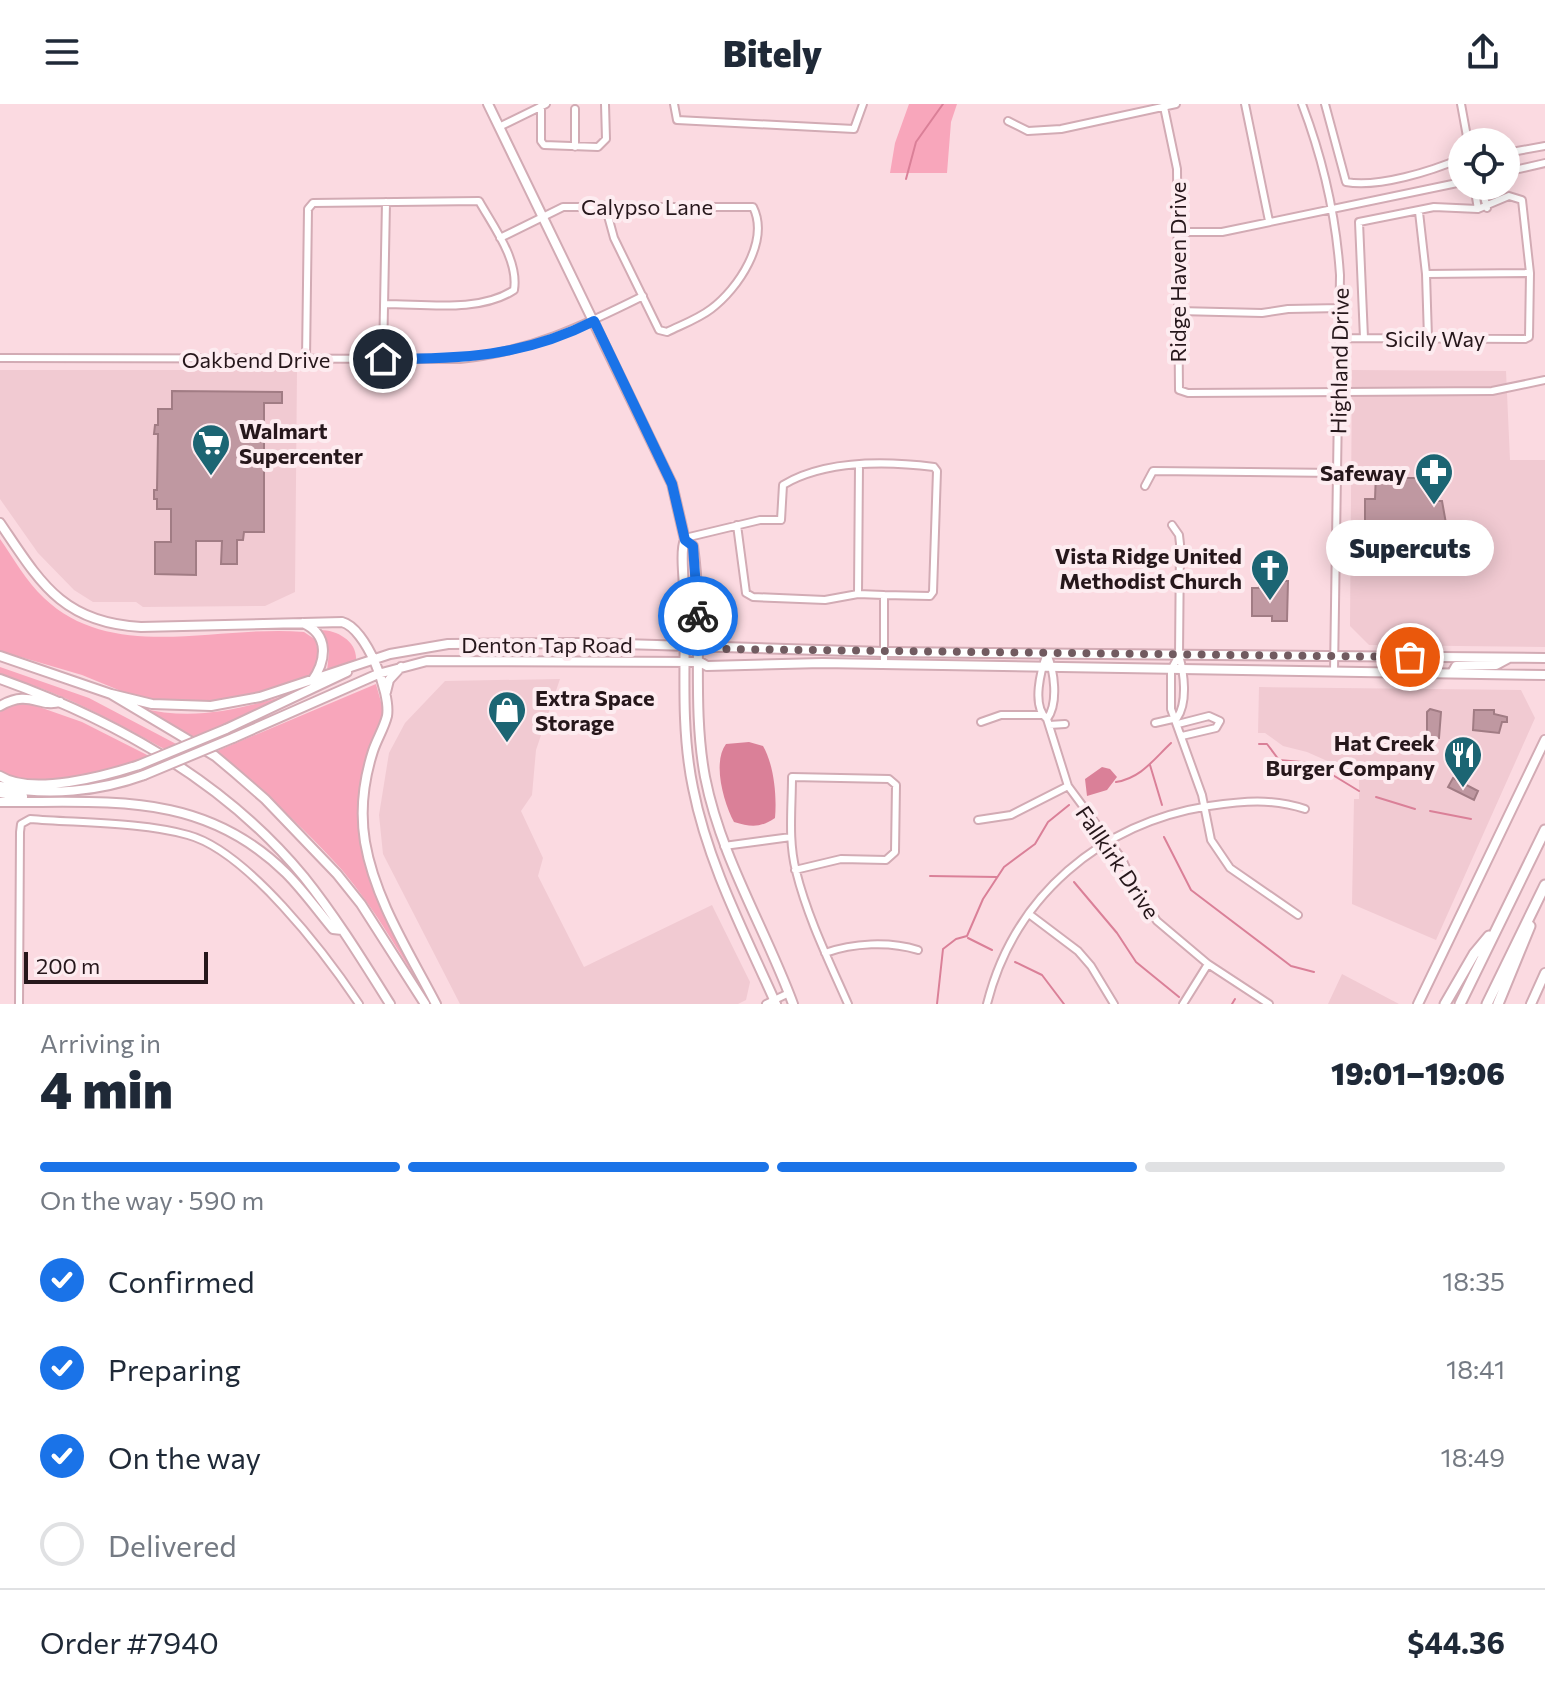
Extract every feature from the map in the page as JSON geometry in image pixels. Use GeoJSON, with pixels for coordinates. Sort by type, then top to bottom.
{"type":"FeatureCollection","features":[{"type":"Feature","properties":{"kind":"highway"},"geometry":{"type":"LineString","coordinates":[[1460,1004],[1545,830]]}},
{"type":"Feature","properties":{"kind":"highway"},"geometry":{"type":"LineString","coordinates":[[1487,1004],[1545,885]]}},
{"type":"Feature","properties":{"kind":"highway"},"geometry":{"type":"LineString","coordinates":[[1498,1004],[1525,943],[1537,900]]}},
{"type":"Feature","properties":{"kind":"highway"},"geometry":{"type":"LineString","coordinates":[[1445,1004],[1474,954],[1498,926]]}},
{"type":"Feature","properties":{"kind":"main road"},"geometry":{"type":"LineString","coordinates":[[488,104],[672,484],[685,539],[693,546],[697,576],[705,774],[724,846],[793,1004]]}},
{"type":"Feature","properties":{"kind":"main road"},"geometry":{"type":"LineString","coordinates":[[0,523],[41,582],[84,616],[109,624],[141,627],[342,622],[349,624],[362,638],[387,655]]}},
{"type":"Feature","properties":{"kind":"main road"},"geometry":{"type":"LineString","coordinates":[[685,539],[680,549],[686,586],[685,735],[689,765],[708,845],[772,1003]]}},
{"type":"Feature","properties":{"kind":"main road"},"geometry":{"type":"LineString","coordinates":[[299,621],[317,633],[325,653],[321,668],[311,682]]}},
{"type":"Feature","properties":{"kind":"main road"},"geometry":{"type":"LineString","coordinates":[[362,638],[386,693]]}},
{"type":"Feature","properties":{"kind":"main road"},"geometry":{"type":"LineString","coordinates":[[554,663],[556,643]]}},
{"type":"Feature","properties":{"kind":"main road","name":"Denton Tap Road"},"geometry":{"type":"LineString","coordinates":[[351,669],[387,655],[448,644],[556,643],[884,652],[1509,658]]}},
{"type":"Feature","properties":{"kind":"main road"},"geometry":{"type":"LineString","coordinates":[[0,656],[111,694],[163,705],[211,706],[260,697],[351,669]]}},
{"type":"Feature","properties":{"kind":"main road"},"geometry":{"type":"LineString","coordinates":[[1384,672],[1396,668],[1437,667],[1444,657]]}},
{"type":"Feature","properties":{"kind":"main road"},"geometry":{"type":"LineString","coordinates":[[1452,673],[1456,666],[1496,665],[1509,658],[1545,658]]}},
{"type":"Feature","properties":{"kind":"main road","name":"Denton Tap Road"},"geometry":{"type":"LineString","coordinates":[[0,786],[54,791],[108,786],[144,775],[378,674],[401,666],[445,660],[700,662],[707,666],[884,664],[1384,672]]}},
{"type":"Feature","properties":{"kind":"main road"},"geometry":{"type":"LineString","coordinates":[[401,666],[389,680],[387,717],[367,773],[363,800],[364,839],[382,899],[436,1004]]}},
{"type":"Feature","properties":{"kind":"main road"},"geometry":{"type":"LineString","coordinates":[[0,776],[16,783],[53,783],[104,776],[226,729],[340,677],[351,669]]}},
{"type":"Feature","properties":{"kind":"main road"},"geometry":{"type":"LineString","coordinates":[[1384,672],[1545,675]]}},
{"type":"Feature","properties":{"kind":"main road"},"geometry":{"type":"LineString","coordinates":[[1532,675],[1545,683]]}},
{"type":"Feature","properties":{"kind":"main road"},"geometry":{"type":"LineString","coordinates":[[0,679],[62,702],[160,753],[247,818],[303,877],[390,1004]]}},
{"type":"Feature","properties":{"kind":"main road"},"geometry":{"type":"LineString","coordinates":[[111,694],[215,756],[265,799],[345,884],[425,1004]]}},
{"type":"Feature","properties":{"kind":"main road"},"geometry":{"type":"LineString","coordinates":[[0,706],[23,697],[54,704],[62,702]]}},
{"type":"Feature","properties":{"kind":"main road"},"geometry":{"type":"LineString","coordinates":[[1418,1004],[1545,740]]}},
{"type":"Feature","properties":{"kind":"main road"},"geometry":{"type":"LineString","coordinates":[[0,793],[37,799],[75,799],[84,803]]}},
{"type":"Feature","properties":{"kind":"main road"},"geometry":{"type":"LineString","coordinates":[[0,802],[169,808],[193,814],[255,847],[276,865],[333,929],[342,930]]}},
{"type":"Feature","properties":{"kind":"main road"},"geometry":{"type":"LineString","coordinates":[[708,845],[724,846]]}},
{"type":"Feature","properties":{"kind":"main road"},"geometry":{"type":"LineString","coordinates":[[1531,1004],[1545,973]]}},
{"type":"Feature","properties":{"kind":"street"},"geometry":{"type":"LineString","coordinates":[[499,127],[544,105],[542,143],[548,147],[598,147],[604,143],[605,104]]}},
{"type":"Feature","properties":{"kind":"street"},"geometry":{"type":"LineString","coordinates":[[674,104],[677,120],[854,129],[863,104]]}},
{"type":"Feature","properties":{"kind":"street"},"geometry":{"type":"LineString","coordinates":[[1008,121],[1028,131],[1061,129],[1176,104]]}},
{"type":"Feature","properties":{"kind":"street"},"geometry":{"type":"LineString","coordinates":[[1245,104],[1269,221]]}},
{"type":"Feature","properties":{"kind":"street","name":"Highland Drive"},"geometry":{"type":"LineString","coordinates":[[1302,104],[1316,142],[1337,235],[1341,308],[1334,672]]}},
{"type":"Feature","properties":{"kind":"street"},"geometry":{"type":"LineString","coordinates":[[1325,104],[1346,182],[1360,184],[1437,170],[1448,165]]}},
{"type":"Feature","properties":{"kind":"street"},"geometry":{"type":"LineString","coordinates":[[1461,104],[1465,128]]}},
{"type":"Feature","properties":{"kind":"street","name":"Ridge Haven Drive"},"geometry":{"type":"LineString","coordinates":[[1164,107],[1177,169],[1179,390],[1188,393],[1340,392]]}},
{"type":"Feature","properties":{"kind":"street"},"geometry":{"type":"LineString","coordinates":[[575,109],[575,147]]}},
{"type":"Feature","properties":{"kind":"street"},"geometry":{"type":"LineString","coordinates":[[1520,150],[1545,146]]}},
{"type":"Feature","properties":{"kind":"street"},"geometry":{"type":"LineString","coordinates":[[1520,169],[1545,163]]}},
{"type":"Feature","properties":{"kind":"street"},"geometry":{"type":"LineString","coordinates":[[1179,232],[1222,232],[1448,185]]}},
{"type":"Feature","properties":{"kind":"street"},"geometry":{"type":"LineString","coordinates":[[1364,338],[1359,222],[1434,207],[1487,208],[1509,196],[1522,200],[1530,273],[1426,274]]}},
{"type":"Feature","properties":{"kind":"street"},"geometry":{"type":"LineString","coordinates":[[1476,200],[1478,209]]}},
{"type":"Feature","properties":{"kind":"street"},"geometry":{"type":"LineString","coordinates":[[1485,200],[1487,208]]}},
{"type":"Feature","properties":{"kind":"street"},"geometry":{"type":"LineString","coordinates":[[306,359],[308,209],[313,203],[479,201],[500,238],[516,279],[514,290],[473,303],[385,304]]}},
{"type":"Feature","properties":{"kind":"street"},"geometry":{"type":"LineString","coordinates":[[383,359],[386,202]]}},
{"type":"Feature","properties":{"kind":"street"},"geometry":{"type":"LineString","coordinates":[[605,205],[614,238],[643,296]]}},
{"type":"Feature","properties":{"kind":"street","name":"Calypso Lane"},"geometry":{"type":"LineString","coordinates":[[500,238],[563,207],[753,207],[759,219],[749,262],[724,299],[709,311],[667,332],[659,330],[643,296]]}},
{"type":"Feature","properties":{"kind":"street"},"geometry":{"type":"LineString","coordinates":[[1419,212],[1426,274],[1428,338]]}},
{"type":"Feature","properties":{"kind":"street","name":"Sicily Way"},"geometry":{"type":"LineString","coordinates":[[1340,338],[1529,337],[1530,273]]}},
{"type":"Feature","properties":{"kind":"street","name":"Oakbend Drive"},"geometry":{"type":"LineString","coordinates":[[0,358],[460,359],[494,356],[554,339],[643,296]]}},
{"type":"Feature","properties":{"kind":"street"},"geometry":{"type":"LineString","coordinates":[[1178,311],[1262,313],[1341,308]]}},
{"type":"Feature","properties":{"kind":"street"},"geometry":{"type":"LineString","coordinates":[[1340,392],[1492,391],[1545,380]]}},
{"type":"Feature","properties":{"kind":"street"},"geometry":{"type":"LineString","coordinates":[[685,539],[737,525],[760,520],[781,520],[783,485],[835,467],[913,464],[934,467],[937,471],[933,592],[930,596],[858,594],[825,600],[753,597],[746,593],[737,525]]}},
{"type":"Feature","properties":{"kind":"street"},"geometry":{"type":"LineString","coordinates":[[858,594],[859,465]]}},
{"type":"Feature","properties":{"kind":"street"},"geometry":{"type":"LineString","coordinates":[[1145,486],[1153,471],[1338,473]]}},
{"type":"Feature","properties":{"kind":"street"},"geometry":{"type":"LineString","coordinates":[[1172,525],[1179,535],[1180,544],[1179,655],[1183,670],[1183,709],[1177,721]]}},
{"type":"Feature","properties":{"kind":"street"},"geometry":{"type":"LineString","coordinates":[[884,595],[884,664]]}},
{"type":"Feature","properties":{"kind":"street","name":"Fallkirk Drive"},"geometry":{"type":"LineString","coordinates":[[1047,653],[1041,668],[1046,720],[1068,786],[1108,841],[1157,921],[1208,964],[1269,1004]]}},
{"type":"Feature","properties":{"kind":"street","name":"Fallkirk Drive"},"geometry":{"type":"LineString","coordinates":[[1046,720],[1052,708],[1054,669],[1047,653]]}},
{"type":"Feature","properties":{"kind":"street"},"geometry":{"type":"LineString","coordinates":[[1179,655],[1171,670],[1171,709],[1204,807],[1211,840],[1230,868],[1298,915]]}},
{"type":"Feature","properties":{"kind":"street"},"geometry":{"type":"LineString","coordinates":[[981,722],[1001,715],[1065,724]]}},
{"type":"Feature","properties":{"kind":"street"},"geometry":{"type":"LineString","coordinates":[[1155,723],[1209,716],[1220,721],[1216,728],[1182,736]]}},
{"type":"Feature","properties":{"kind":"street"},"geometry":{"type":"LineString","coordinates":[[795,870],[841,859],[886,860],[895,852],[896,785],[889,779],[792,777],[791,837],[795,870],[825,953],[848,1004]]}},
{"type":"Feature","properties":{"kind":"street"},"geometry":{"type":"LineString","coordinates":[[978,820],[1011,815],[1068,786]]}},
{"type":"Feature","properties":{"kind":"street"},"geometry":{"type":"LineString","coordinates":[[987,1004],[1006,951],[1029,914],[1069,867],[1108,841],[1150,820],[1204,807],[1250,800],[1271,801],[1305,809]]}},
{"type":"Feature","properties":{"kind":"street"},"geometry":{"type":"LineString","coordinates":[[19,1004],[20,832],[21,824],[30,819],[167,831],[213,844],[241,863],[255,878],[323,955],[359,1004]]}},
{"type":"Feature","properties":{"kind":"street"},"geometry":{"type":"LineString","coordinates":[[724,846],[791,837]]}},
{"type":"Feature","properties":{"kind":"street"},"geometry":{"type":"LineString","coordinates":[[1029,914],[1078,951],[1114,1004]]}},
{"type":"Feature","properties":{"kind":"street"},"geometry":{"type":"LineString","coordinates":[[825,953],[844,946],[901,945],[918,950]]}},
{"type":"Feature","properties":{"kind":"street"},"geometry":{"type":"LineString","coordinates":[[1183,1004],[1208,964]]}},
{"type":"Feature","properties":{"kind":"street"},"geometry":{"type":"LineString","coordinates":[[772,1003],[789,993]]}},
{"type":"Feature","properties":{"kind":"shaded area"},"geometry":{"type":"Polygon","coordinates":[[[909,104],[957,104],[951,122],[947,173],[890,173],[895,143],[909,104]]]}},
{"type":"Feature","properties":{"kind":"shaded area"},"geometry":{"type":"Polygon","coordinates":[[[0,370],[297,370],[295,592],[265,606],[143,607],[136,602],[93,602],[74,590],[38,553],[0,499],[0,370]]]}},
{"type":"Feature","properties":{"kind":"shaded area"},"geometry":{"type":"Polygon","coordinates":[[[1352,370],[1506,371],[1510,460],[1545,460],[1545,647],[1369,645],[1350,626],[1352,370]]]}},
{"type":"Feature","properties":{"kind":"shaded area"},"geometry":{"type":"Polygon","coordinates":[[[0,539],[44,598],[72,618],[102,630],[134,636],[168,637],[304,632],[316,640],[319,663],[311,675],[241,698],[179,705],[138,698],[82,675],[0,651],[0,539]]]}},
{"type":"Feature","properties":{"kind":"shaded area"},"geometry":{"type":"Polygon","coordinates":[[[320,630],[346,638],[354,648],[356,661],[327,671],[329,652],[320,630]]]}},
{"type":"Feature","properties":{"kind":"shaded area"},"geometry":{"type":"Polygon","coordinates":[[[0,667],[89,698],[180,746],[168,751],[66,699],[0,675],[0,667]]]}},
{"type":"Feature","properties":{"kind":"shaded area"},"geometry":{"type":"Polygon","coordinates":[[[560,679],[536,750],[532,795],[521,811],[543,858],[538,876],[584,967],[712,905],[750,982],[746,1000],[738,1004],[460,1004],[383,854],[379,815],[389,753],[405,723],[445,681],[560,679]]]}},
{"type":"Feature","properties":{"kind":"shaded area"},"geometry":{"type":"Polygon","coordinates":[[[376,684],[384,713],[367,763],[366,857],[435,1004],[431,1004],[378,918],[342,870],[217,751],[376,684]]]}},
{"type":"Feature","properties":{"kind":"shaded area"},"geometry":{"type":"Polygon","coordinates":[[[1259,687],[1521,690],[1535,718],[1436,940],[1352,904],[1354,799],[1359,799],[1359,775],[1307,752],[1283,746],[1265,733],[1258,733],[1259,687]]]}},
{"type":"Feature","properties":{"kind":"shaded area"},"geometry":{"type":"Polygon","coordinates":[[[309,688],[196,739],[140,708],[184,714],[205,713],[247,706],[309,688]]]}},
{"type":"Feature","properties":{"kind":"shaded area"},"geometry":{"type":"Polygon","coordinates":[[[25,702],[82,722],[153,758],[96,774],[58,780],[19,778],[0,773],[0,712],[25,702]]]}},
{"type":"Feature","properties":{"kind":"shaded area"},"geometry":{"type":"Polygon","coordinates":[[[749,742],[763,746],[770,762],[775,791],[775,818],[755,826],[734,822],[723,794],[720,772],[726,744],[749,742]]]}},
{"type":"Feature","properties":{"kind":"shaded area"},"geometry":{"type":"Polygon","coordinates":[[[1102,767],[1110,769],[1117,777],[1107,790],[1087,796],[1085,779],[1102,767]]]}},
{"type":"Feature","properties":{"kind":"shaded area"},"geometry":{"type":"Polygon","coordinates":[[[1342,974],[1399,1004],[1328,1004],[1342,974]]]}},
{"type":"Feature","properties":{"kind":"building","name":"Walmart Supercenter"},"geometry":{"type":"Polygon","coordinates":[[[172,391],[282,392],[282,403],[264,403],[264,532],[244,532],[243,540],[237,540],[237,564],[221,564],[222,541],[196,541],[196,575],[155,574],[155,542],[171,542],[171,509],[157,509],[157,499],[154,499],[154,490],[157,490],[158,434],[154,434],[155,425],[158,425],[158,409],[172,409],[172,391]]]}},
{"type":"Feature","properties":{"kind":"building"},"geometry":{"type":"Polygon","coordinates":[[[1376,473],[1392,473],[1392,478],[1438,478],[1438,501],[1442,501],[1447,529],[1444,553],[1436,562],[1402,561],[1395,567],[1374,567],[1374,523],[1365,523],[1365,499],[1375,499],[1376,473]]]}},
{"type":"Feature","properties":{"kind":"building","name":"Vista Ridge United Methodist Church"},"geometry":{"type":"Polygon","coordinates":[[[1273,581],[1288,581],[1287,621],[1272,621],[1272,616],[1252,616],[1252,588],[1259,588],[1259,584],[1273,584],[1273,581]]]}},
{"type":"Feature","properties":{"kind":"building"},"geometry":{"type":"Polygon","coordinates":[[[1430,709],[1441,712],[1439,738],[1427,738],[1427,712],[1430,709]]]}},
{"type":"Feature","properties":{"kind":"building"},"geometry":{"type":"Polygon","coordinates":[[[1474,710],[1494,710],[1494,714],[1507,717],[1507,722],[1502,722],[1499,733],[1473,730],[1474,710]]]}},
{"type":"Feature","properties":{"kind":"building","name":"Hat Creek Burger Company"},"geometry":{"type":"Polygon","coordinates":[[[1453,778],[1478,791],[1474,800],[1448,787],[1453,778]]]}},
{"type":"Feature","properties":{"kind":"waterway"},"geometry":{"type":"LineString","coordinates":[[906,179],[916,142],[943,104]]}},
{"type":"Feature","properties":{"kind":"waterway"},"geometry":{"type":"LineString","coordinates":[[1116,782],[1133,777],[1171,743]]}},
{"type":"Feature","properties":{"kind":"waterway"},"geometry":{"type":"LineString","coordinates":[[1259,744],[1267,744],[1279,760],[1313,763],[1359,791]]}},
{"type":"Feature","properties":{"kind":"waterway"},"geometry":{"type":"LineString","coordinates":[[1150,765],[1162,805]]}},
{"type":"Feature","properties":{"kind":"waterway"},"geometry":{"type":"LineString","coordinates":[[1376,797],[1415,809]]}},
{"type":"Feature","properties":{"kind":"waterway"},"geometry":{"type":"LineString","coordinates":[[937,1004],[943,949],[956,939],[967,936],[983,899],[1004,867],[1035,844],[1048,822],[1069,805]]}},
{"type":"Feature","properties":{"kind":"waterway"},"geometry":{"type":"LineString","coordinates":[[1430,811],[1471,819]]}},
{"type":"Feature","properties":{"kind":"waterway"},"geometry":{"type":"LineString","coordinates":[[1164,837],[1191,890],[1291,966],[1314,972]]}},
{"type":"Feature","properties":{"kind":"waterway"},"geometry":{"type":"LineString","coordinates":[[930,876],[997,877]]}},
{"type":"Feature","properties":{"kind":"waterway"},"geometry":{"type":"LineString","coordinates":[[1074,882],[1117,933],[1136,962],[1179,997]]}},
{"type":"Feature","properties":{"kind":"waterway"},"geometry":{"type":"LineString","coordinates":[[968,938],[992,950]]}},
{"type":"Feature","properties":{"kind":"waterway"},"geometry":{"type":"LineString","coordinates":[[1015,962],[1042,975],[1064,1004]]}},
{"type":"Feature","properties":{"kind":"waterway"},"geometry":{"type":"LineString","coordinates":[[1232,1004],[1235,999]]}},
{"type":"Feature","properties":{"kind":"way so far"},"geometry":{"type":"LineString","coordinates":[[698,616],[700,647],[721,649],[1410,657]]}},
{"type":"Feature","properties":{"kind":"place","name":"Walmart Supercenter"},"geometry":{"type":"Point","coordinates":[211,477]}},
{"type":"Feature","properties":{"kind":"place","name":"Safeway"},"geometry":{"type":"Point","coordinates":[1434,506]}},
{"type":"Feature","properties":{"kind":"place","name":"Vista Ridge United Methodist Church"},"geometry":{"type":"Point","coordinates":[1270,602]}},
{"type":"Feature","properties":{"kind":"place","name":"Supercuts"},"geometry":{"type":"Point","coordinates":[1410,657]}},
{"type":"Feature","properties":{"kind":"place","name":"Extra Space Storage"},"geometry":{"type":"Point","coordinates":[507,744]}},
{"type":"Feature","properties":{"kind":"place","name":"Hat Creek Burger Company"},"geometry":{"type":"Point","coordinates":[1463,789]}},
{"type":"Feature","properties":{"kind":"route"},"geometry":{"type":"LineString","coordinates":[[383,359],[494,356],[554,339],[594,321],[672,484],[685,540],[693,546],[698,616]]}}]}
